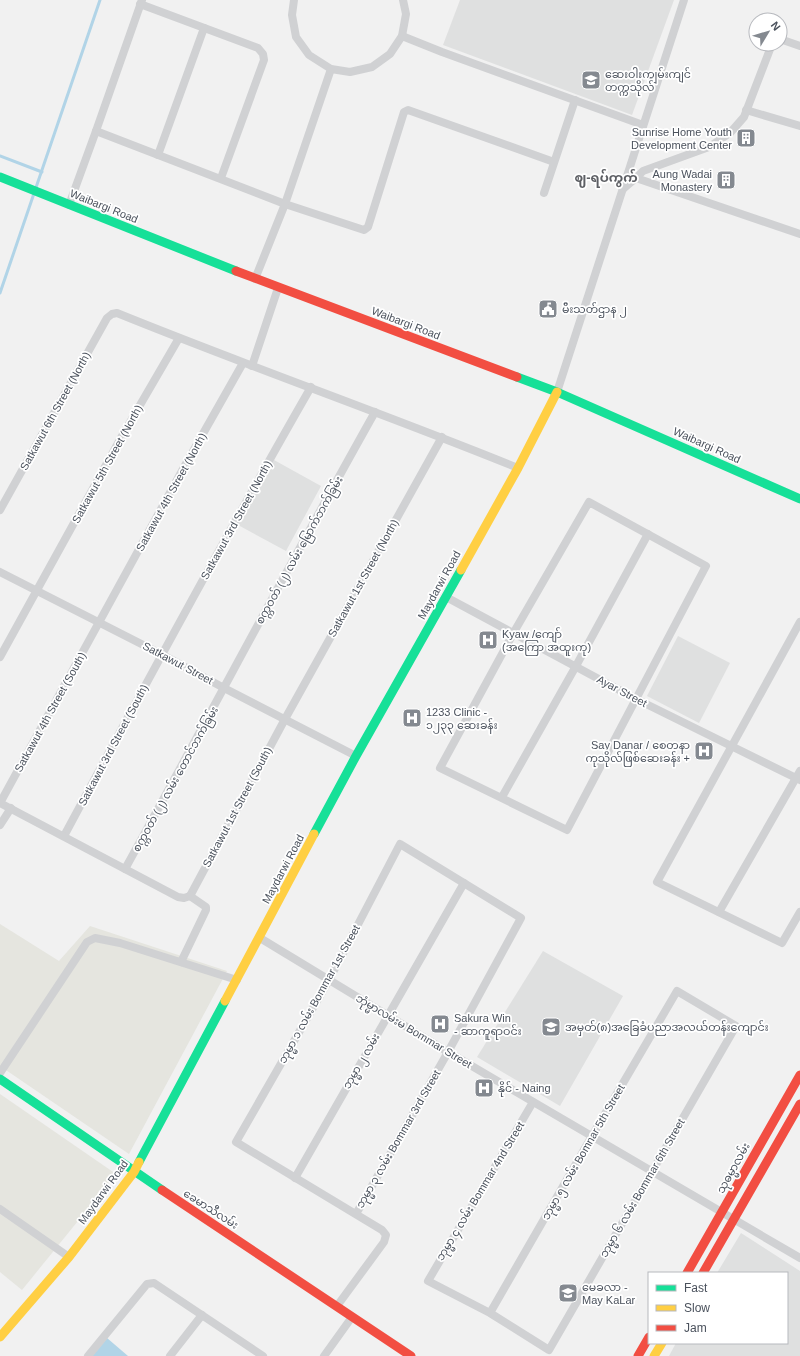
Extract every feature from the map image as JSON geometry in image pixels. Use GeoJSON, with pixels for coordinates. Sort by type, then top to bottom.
{"type":"FeatureCollection","features":[{"type":"Feature","properties":{"kind":"street"},"geometry":{"type":"LineString","coordinates":[[294,0],[292,15],[296,37],[309,55],[331,69],[350,72],[372,67],[390,54],[402,36],[406,14],[403,0]]}},
{"type":"Feature","properties":{"kind":"street"},"geometry":{"type":"LineString","coordinates":[[556,392],[684,0]]}},
{"type":"Feature","properties":{"kind":"street"},"geometry":{"type":"LineString","coordinates":[[69,205],[141,2],[258,48],[264,54],[264,60],[221,178]]}},
{"type":"Feature","properties":{"kind":"street"},"geometry":{"type":"LineString","coordinates":[[158,155],[204,28]]}},
{"type":"Feature","properties":{"kind":"street"},"geometry":{"type":"LineString","coordinates":[[402,36],[643,125]]}},
{"type":"Feature","properties":{"kind":"street"},"geometry":{"type":"LineString","coordinates":[[788,42],[800,46]]}},
{"type":"Feature","properties":{"kind":"street"},"geometry":{"type":"LineString","coordinates":[[622,190],[643,171],[709,147],[730,133],[744,117],[769,52]]}},
{"type":"Feature","properties":{"kind":"street"},"geometry":{"type":"LineString","coordinates":[[254,279],[285,204],[331,69]]}},
{"type":"Feature","properties":{"kind":"street"},"geometry":{"type":"LineString","coordinates":[[544,193],[575,100]]}},
{"type":"Feature","properties":{"kind":"street"},"geometry":{"type":"LineString","coordinates":[[96,131],[285,204],[364,230],[368,227],[404,112],[408,110],[554,162]]}},
{"type":"Feature","properties":{"kind":"street"},"geometry":{"type":"LineString","coordinates":[[746,110],[800,126]]}},
{"type":"Feature","properties":{"kind":"street","name":"Waibargi Road"},"geometry":{"type":"LineString","coordinates":[[0,177],[254,279],[556,392],[800,499]]}},
{"type":"Feature","properties":{"kind":"street"},"geometry":{"type":"LineString","coordinates":[[636,178],[800,234]]}},
{"type":"Feature","properties":{"kind":"street"},"geometry":{"type":"LineString","coordinates":[[252,366],[278,288]]}},
{"type":"Feature","properties":{"kind":"street","name":"Satkawut 6th Street (North)"},"geometry":{"type":"LineString","coordinates":[[0,510],[106,318],[117,313],[179,338]]}},
{"type":"Feature","properties":{"kind":"street"},"geometry":{"type":"LineString","coordinates":[[179,338],[442,437],[518,468]]}},
{"type":"Feature","properties":{"kind":"street","name":"Satkawut 5th Street (North)"},"geometry":{"type":"LineString","coordinates":[[0,657],[122,436],[179,338]]}},
{"type":"Feature","properties":{"kind":"street","name":"Satkawut 4th Street (North)"},"geometry":{"type":"LineString","coordinates":[[99,622],[243,363]]}},
{"type":"Feature","properties":{"kind":"street","name":"Satkawut 3rd Street (North)"},"geometry":{"type":"LineString","coordinates":[[161,654],[245,502],[311,387]]}},
{"type":"Feature","properties":{"kind":"street","name":"Maydarwi Road"},"geometry":{"type":"LineString","coordinates":[[0,1337],[69,1257],[134,1172],[356,756],[518,468],[556,392]]}},
{"type":"Feature","properties":{"kind":"street","name":"စက္ကဝတ် (၂) လမ်း မြောက်ဘက်ခြမ်း"},"geometry":{"type":"LineString","coordinates":[[224,688],[375,412]]}},
{"type":"Feature","properties":{"kind":"street","name":"Satkawut 1st Street (North)"},"geometry":{"type":"LineString","coordinates":[[285,719],[442,437]]}},
{"type":"Feature","properties":{"kind":"street"},"geometry":{"type":"LineString","coordinates":[[589,502],[648,534],[706,566],[566,830],[440,768],[514,632],[589,502]]}},
{"type":"Feature","properties":{"kind":"street"},"geometry":{"type":"LineString","coordinates":[[502,798],[648,534]]}},
{"type":"Feature","properties":{"kind":"street","name":"Satkawut Street"},"geometry":{"type":"LineString","coordinates":[[0,572],[356,756]]}},
{"type":"Feature","properties":{"kind":"street","name":"Ayar Street"},"geometry":{"type":"LineString","coordinates":[[446,597],[514,632],[636,699],[732,746],[799,776]]}},
{"type":"Feature","properties":{"kind":"street","name":"Satkawut 4th Street (South)"},"geometry":{"type":"LineString","coordinates":[[0,803],[99,622]]}},
{"type":"Feature","properties":{"kind":"street"},"geometry":{"type":"LineString","coordinates":[[800,622],[657,882],[782,943],[800,912]]}},
{"type":"Feature","properties":{"kind":"street","name":"Satkawut 3rd Street (South)"},"geometry":{"type":"LineString","coordinates":[[64,836],[161,654]]}},
{"type":"Feature","properties":{"kind":"street","name":"စက္ကဝတ် (၂) လမ်း တောင်ဘက်ခြမ်း"},"geometry":{"type":"LineString","coordinates":[[125,869],[224,688]]}},
{"type":"Feature","properties":{"kind":"street","name":"Satkawut 1st Street (South)"},"geometry":{"type":"LineString","coordinates":[[190,896],[285,719]]}},
{"type":"Feature","properties":{"kind":"street"},"geometry":{"type":"LineString","coordinates":[[719,912],[799,776]]}},
{"type":"Feature","properties":{"kind":"street"},"geometry":{"type":"LineString","coordinates":[[0,803],[178,897],[184,898],[190,896],[206,907],[206,910],[181,962]]}},
{"type":"Feature","properties":{"kind":"street"},"geometry":{"type":"LineString","coordinates":[[0,825],[11,808]]}},
{"type":"Feature","properties":{"kind":"street","name":"ဘုမ္မာ ၁ လမ်း Bommar 1st Street"},"geometry":{"type":"LineString","coordinates":[[296,1178],[236,1142],[329,980],[400,844],[464,883]]}},
{"type":"Feature","properties":{"kind":"street","name":"ဘုမ္မာ ၃ လမ်း Bommar 3rd Street"},"geometry":{"type":"LineString","coordinates":[[356,1214],[448,1052],[521,918],[464,883]]}},
{"type":"Feature","properties":{"kind":"street","name":"ဘုမ္မာ ၂ လမ်း"},"geometry":{"type":"LineString","coordinates":[[296,1178],[388,1014],[464,883]]}},
{"type":"Feature","properties":{"kind":"street"},"geometry":{"type":"LineString","coordinates":[[0,1073],[87,942],[91,939],[95,938],[120,943],[237,980]]}},
{"type":"Feature","properties":{"kind":"street","name":"ဘုံမ္မာလမ်းမ Bommar Street"},"geometry":{"type":"LineString","coordinates":[[260,938],[388,1014],[448,1052],[800,1258]]}},
{"type":"Feature","properties":{"kind":"street","name":"ဘုမ္မာ ၆ လမ်း Bommar 6th Street"},"geometry":{"type":"LineString","coordinates":[[490,1313],[549,1350],[736,1026],[677,991]]}},
{"type":"Feature","properties":{"kind":"street","name":"ဘုမ္မာ ၅ လမ်း Bomnar 5th Street"},"geometry":{"type":"LineString","coordinates":[[490,1313],[677,991]]}},
{"type":"Feature","properties":{"kind":"street","name":"သုဓမ္မာလမ်း"},"geometry":{"type":"LineString","coordinates":[[688,1272],[800,1075]]}},
{"type":"Feature","properties":{"kind":"street","name":"ခေမာသီလမ်း"},"geometry":{"type":"LineString","coordinates":[[0,1079],[134,1172],[411,1356]]}},
{"type":"Feature","properties":{"kind":"street","name":"ဘုမ္မာ ၄ လမ်း Bommar 4nd Street"},"geometry":{"type":"LineString","coordinates":[[490,1313],[428,1281],[533,1102]]}},
{"type":"Feature","properties":{"kind":"street"},"geometry":{"type":"LineString","coordinates":[[704,1272],[800,1104]]}},
{"type":"Feature","properties":{"kind":"street"},"geometry":{"type":"LineString","coordinates":[[296,1178],[382,1230],[386,1235],[384,1242],[337,1306]]}},
{"type":"Feature","properties":{"kind":"street"},"geometry":{"type":"LineString","coordinates":[[0,1209],[69,1257]]}},
{"type":"Feature","properties":{"kind":"street"},"geometry":{"type":"LineString","coordinates":[[88,1356],[146,1284],[150,1283],[154,1283],[260,1355]]}},
{"type":"Feature","properties":{"kind":"street"},"geometry":{"type":"LineString","coordinates":[[170,1356],[202,1315]]}},
{"type":"Feature","properties":{"kind":"street"},"geometry":{"type":"LineString","coordinates":[[324,1356],[352,1317]]}},
{"type":"Feature","properties":{"kind":"street"},"geometry":{"type":"LineString","coordinates":[[638,1356],[648,1339]]}},
{"type":"Feature","properties":{"kind":"street"},"geometry":{"type":"LineString","coordinates":[[654,1356],[661,1344]]}},
{"type":"Feature","properties":{"kind":"shaded area","name":"ဆေးဝါးကျွမ်းကျင် တက္ကသိုလ်"},"geometry":{"type":"Polygon","coordinates":[[[460,0],[674,0],[632,115],[443,45],[460,0]]]}},
{"type":"Feature","properties":{"kind":"shaded area"},"geometry":{"type":"Polygon","coordinates":[[[274,460],[321,486],[286,551],[238,525],[274,460]]]}},
{"type":"Feature","properties":{"kind":"shaded area"},"geometry":{"type":"Polygon","coordinates":[[[678,636],[730,663],[699,723],[647,696],[678,636]]]}},
{"type":"Feature","properties":{"kind":"shaded area"},"geometry":{"type":"Polygon","coordinates":[[[0,924],[59,961],[90,926],[227,971],[129,1154],[0,1066],[0,924]]]}},
{"type":"Feature","properties":{"kind":"shaded area","name":"အမှတ်(၈)အခြေခံပညာအလယ်တန်းကျောင်း"},"geometry":{"type":"Polygon","coordinates":[[[543,951],[623,996],[560,1106],[477,1057],[543,951]]]}},
{"type":"Feature","properties":{"kind":"shaded area"},"geometry":{"type":"Polygon","coordinates":[[[0,1094],[116,1174],[22,1290],[0,1272],[0,1094]]]}},
{"type":"Feature","properties":{"kind":"shaded area"},"geometry":{"type":"Polygon","coordinates":[[[741,1233],[800,1271],[800,1356],[669,1356],[675,1344],[788,1344],[788,1272],[718,1272],[741,1233]]]}},
{"type":"Feature","properties":{"kind":"water"},"geometry":{"type":"Polygon","coordinates":[[[107,1338],[128,1356],[92,1356],[107,1338]]]}},
{"type":"Feature","properties":{"kind":"waterway"},"geometry":{"type":"LineString","coordinates":[[0,293],[100,0]]}},
{"type":"Feature","properties":{"kind":"waterway"},"geometry":{"type":"LineString","coordinates":[[0,156],[42,172]]}},
{"type":"Feature","properties":{"kind":"traffic: fast"},"geometry":{"type":"LineString","coordinates":[[0,177],[236,271]]}},
{"type":"Feature","properties":{"kind":"traffic: fast"},"geometry":{"type":"LineString","coordinates":[[517,377],[557,392],[800,499]]}},
{"type":"Feature","properties":{"kind":"traffic: fast"},"geometry":{"type":"LineString","coordinates":[[314,834],[356,756],[461,570]]}},
{"type":"Feature","properties":{"kind":"traffic: fast"},"geometry":{"type":"LineString","coordinates":[[139,1162],[225,1001]]}},
{"type":"Feature","properties":{"kind":"traffic: fast"},"geometry":{"type":"LineString","coordinates":[[0,1079],[162,1190]]}},
{"type":"Feature","properties":{"kind":"traffic: slow"},"geometry":{"type":"LineString","coordinates":[[461,570],[518,468],[557,392]]}},
{"type":"Feature","properties":{"kind":"traffic: slow"},"geometry":{"type":"LineString","coordinates":[[225,1001],[314,834]]}},
{"type":"Feature","properties":{"kind":"traffic: slow"},"geometry":{"type":"LineString","coordinates":[[0,1337],[69,1257],[134,1172],[139,1162]]}},
{"type":"Feature","properties":{"kind":"traffic: slow"},"geometry":{"type":"LineString","coordinates":[[654,1356],[661,1344]]}},
{"type":"Feature","properties":{"kind":"traffic: jam"},"geometry":{"type":"LineString","coordinates":[[236,271],[517,377]]}},
{"type":"Feature","properties":{"kind":"traffic: jam"},"geometry":{"type":"LineString","coordinates":[[688,1272],[800,1075]]}},
{"type":"Feature","properties":{"kind":"traffic: jam"},"geometry":{"type":"LineString","coordinates":[[704,1272],[800,1104]]}},
{"type":"Feature","properties":{"kind":"traffic: jam"},"geometry":{"type":"LineString","coordinates":[[162,1190],[411,1356]]}},
{"type":"Feature","properties":{"kind":"traffic: jam"},"geometry":{"type":"LineString","coordinates":[[638,1356],[648,1339]]}},
{"type":"Feature","properties":{"kind":"place","name":"ဆေးဝါးကျွမ်းကျင် တက္ကသိုလ်"},"geometry":{"type":"Point","coordinates":[591,80]}},
{"type":"Feature","properties":{"kind":"place","name":"Sunrise Home Youth Development Center"},"geometry":{"type":"Point","coordinates":[746,138]}},
{"type":"Feature","properties":{"kind":"place","name":"Aung Wadai Monastery"},"geometry":{"type":"Point","coordinates":[726,180]}},
{"type":"Feature","properties":{"kind":"place","name":"မီးသတ်ဌာန ၂"},"geometry":{"type":"Point","coordinates":[548,309]}},
{"type":"Feature","properties":{"kind":"place","name":"Kyaw /ကျော် (အကြော အထူးကု)"},"geometry":{"type":"Point","coordinates":[488,640]}},
{"type":"Feature","properties":{"kind":"place","name":"1233 Clinic - ၁၂၃၃ ဆေးခန်း"},"geometry":{"type":"Point","coordinates":[412,718]}},
{"type":"Feature","properties":{"kind":"place","name":"Say Danar / စေတနာ ကုသိုလ်ဖြစ်ဆေးခန်း +"},"geometry":{"type":"Point","coordinates":[704,751]}},
{"type":"Feature","properties":{"kind":"place","name":"Sakura Win - ဆာကူရာဝင်း"},"geometry":{"type":"Point","coordinates":[440,1024]}},
{"type":"Feature","properties":{"kind":"place","name":"အမှတ်(၈)အခြေခံပညာအလယ်တန်းကျောင်း"},"geometry":{"type":"Point","coordinates":[551,1027]}},
{"type":"Feature","properties":{"kind":"place","name":"နိုင် - Naing"},"geometry":{"type":"Point","coordinates":[484,1088]}},
{"type":"Feature","properties":{"kind":"place","name":"မေခလာ - May KaLar"},"geometry":{"type":"Point","coordinates":[568,1293]}},
{"type":"Feature","properties":{"kind":"district","name":"ဈ-ရပ်ကွက်"},"geometry":{"type":"Point","coordinates":[606,177]}}]}
